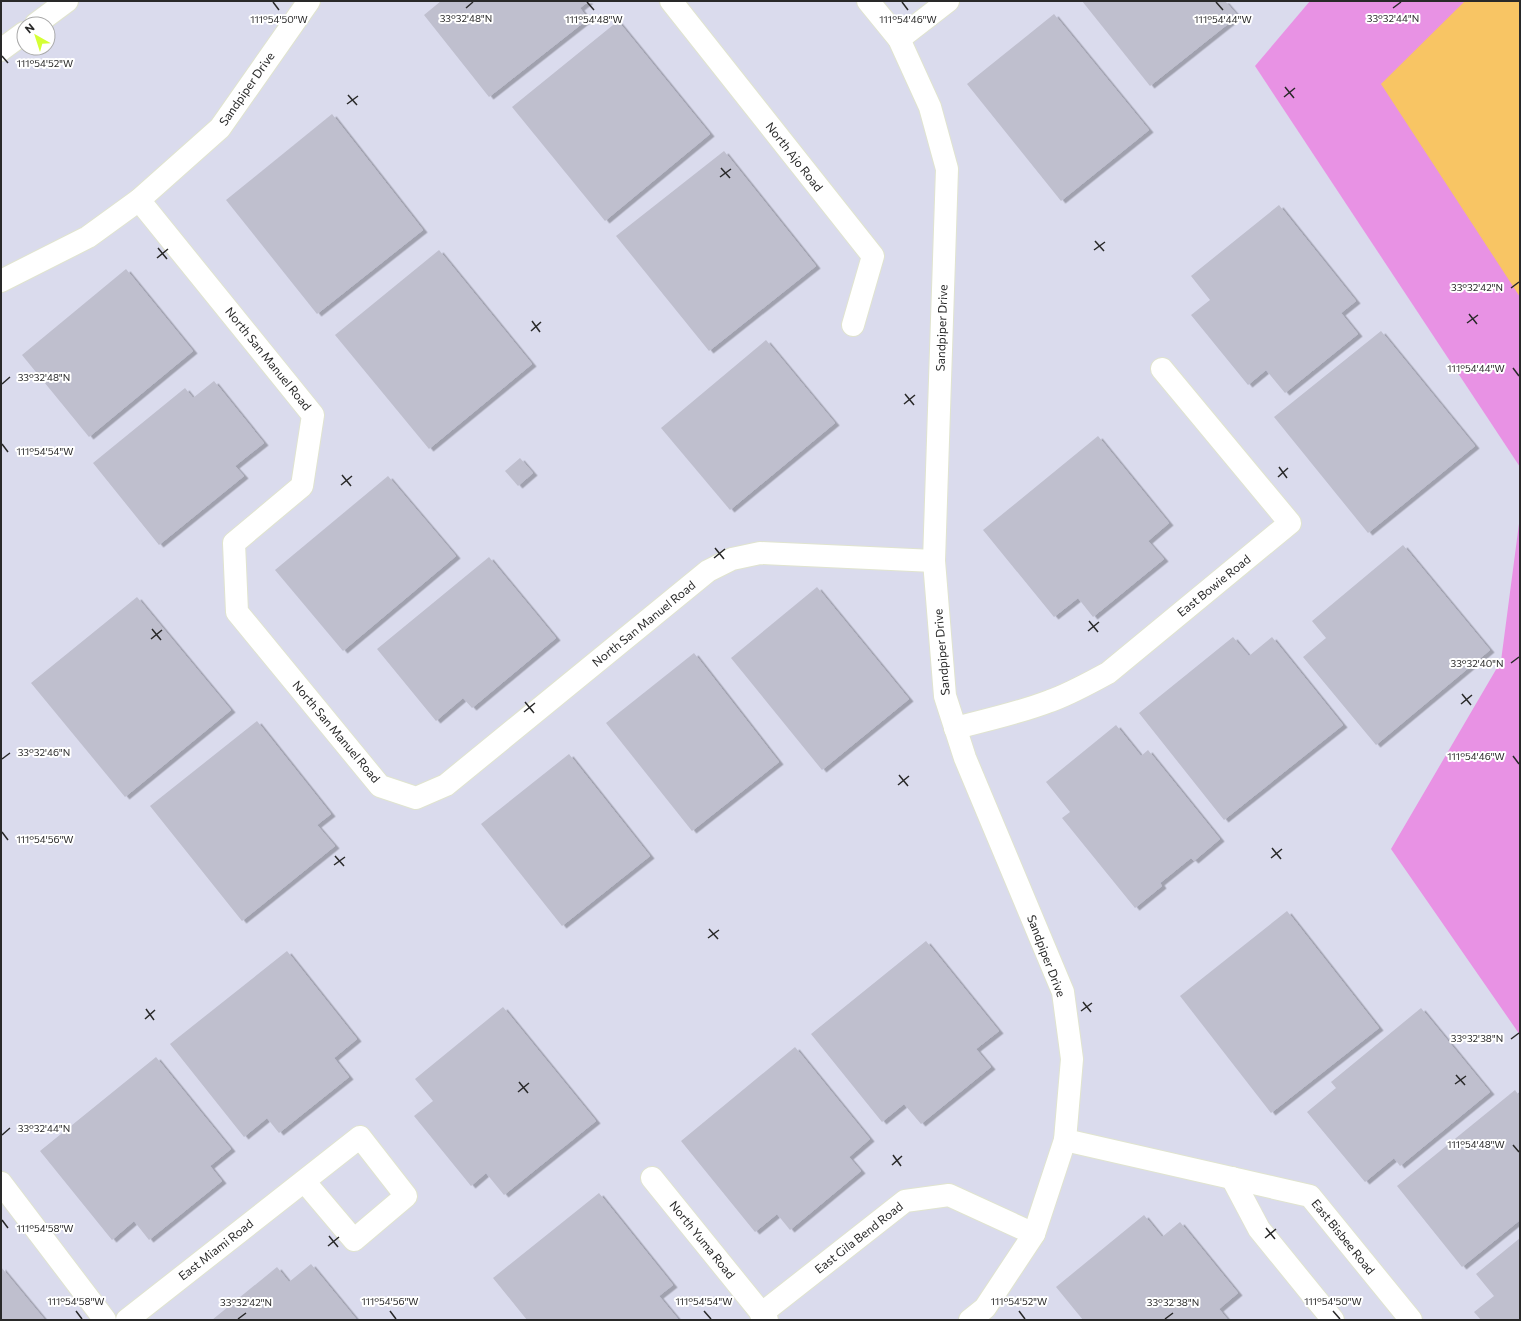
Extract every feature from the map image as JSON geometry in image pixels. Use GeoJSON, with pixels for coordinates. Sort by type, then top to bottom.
{"type":"FeatureCollection","features":[{"type":"Feature","properties":{"kind":"street"},"geometry":{"type":"LineString","coordinates":[[47,16],[67,1]]}},
{"type":"Feature","properties":{"kind":"street","name":"Sandpiper Drive"},"geometry":{"type":"LineString","coordinates":[[1,281],[88,237],[139,200],[220,128],[309,1]]}},
{"type":"Feature","properties":{"kind":"street","name":"North Ajo Road"},"geometry":{"type":"LineString","coordinates":[[671,1],[873,256],[853,325]]}},
{"type":"Feature","properties":{"kind":"street","name":"Sandpiper Drive"},"geometry":{"type":"LineString","coordinates":[[868,1],[898,39],[930,107],[947,169],[934,561],[945,696],[965,758],[1063,992],[1072,1059],[1065,1140],[1034,1234],[985,1308],[970,1320]]}},
{"type":"Feature","properties":{"kind":"street"},"geometry":{"type":"LineString","coordinates":[[898,39],[948,1]]}},
{"type":"Feature","properties":{"kind":"street"},"geometry":{"type":"LineString","coordinates":[[1,50],[16,39]]}},
{"type":"Feature","properties":{"kind":"street","name":"North San Manuel Road"},"geometry":{"type":"LineString","coordinates":[[139,200],[313,416],[302,486],[234,543],[237,612],[380,786],[416,798],[446,785],[708,571],[732,559],[760,553],[934,561]]}},
{"type":"Feature","properties":{"kind":"street","name":"East Bowie Road"},"geometry":{"type":"LineString","coordinates":[[955,728],[1050,701],[1076,690],[1108,673],[1290,523],[1162,369]]}},
{"type":"Feature","properties":{"kind":"street","name":"East Miami Road"},"geometry":{"type":"LineString","coordinates":[[127,1320],[360,1136],[406,1196],[354,1240],[304,1181]]}},
{"type":"Feature","properties":{"kind":"street","name":"East Bisbee Road"},"geometry":{"type":"LineString","coordinates":[[1065,1140],[1310,1196],[1411,1320]]}},
{"type":"Feature","properties":{"kind":"street","name":"North Yuma Road"},"geometry":{"type":"LineString","coordinates":[[652,1178],[764,1317]]}},
{"type":"Feature","properties":{"kind":"street"},"geometry":{"type":"LineString","coordinates":[[1232,1178],[1259,1229],[1333,1320]]}},
{"type":"Feature","properties":{"kind":"street"},"geometry":{"type":"LineString","coordinates":[[1,1183],[105,1320]]}},
{"type":"Feature","properties":{"kind":"street","name":"East Gila Bend Road"},"geometry":{"type":"LineString","coordinates":[[764,1317],[905,1201],[949,1195],[1034,1234]]}},
{"type":"Feature","properties":{"kind":"shaded area"},"geometry":{"type":"Polygon","coordinates":[[[1310,1],[1520,1],[1520,467],[1255,66],[1310,1]]]}},
{"type":"Feature","properties":{"kind":"shaded area"},"geometry":{"type":"Polygon","coordinates":[[[1465,1],[1520,1],[1520,297],[1381,84],[1465,1]]]}},
{"type":"Feature","properties":{"kind":"shaded area"},"geometry":{"type":"Polygon","coordinates":[[[1520,516],[1520,1035],[1391,849],[1501,661],[1520,516]]]}},
{"type":"Feature","properties":{"kind":"building"},"geometry":{"type":"Polygon","coordinates":[[[441,1],[589,1],[580,8],[588,19],[489,97],[424,15],[441,1]]]}},
{"type":"Feature","properties":{"kind":"building"},"geometry":{"type":"Polygon","coordinates":[[[1082,1],[1225,1],[1238,16],[1150,86],[1082,1]]]}},
{"type":"Feature","properties":{"kind":"building"},"geometry":{"type":"Polygon","coordinates":[[[1054,14],[1149,130],[1061,201],[967,84],[1054,14]]]}},
{"type":"Feature","properties":{"kind":"building"},"geometry":{"type":"Polygon","coordinates":[[[618,21],[710,134],[605,221],[512,107],[618,21]]]}},
{"type":"Feature","properties":{"kind":"building"},"geometry":{"type":"Polygon","coordinates":[[[332,114],[423,230],[317,314],[226,200],[332,114]]]}},
{"type":"Feature","properties":{"kind":"building"},"geometry":{"type":"Polygon","coordinates":[[[724,151],[816,266],[709,351],[616,236],[724,151]]]}},
{"type":"Feature","properties":{"kind":"building"},"geometry":{"type":"Polygon","coordinates":[[[1279,205],[1356,301],[1341,313],[1358,334],[1285,393],[1266,370],[1248,385],[1191,315],[1210,300],[1191,276],[1279,205]]]}},
{"type":"Feature","properties":{"kind":"building"},"geometry":{"type":"Polygon","coordinates":[[[439,250],[532,364],[429,449],[335,335],[439,250]]]}},
{"type":"Feature","properties":{"kind":"building"},"geometry":{"type":"Polygon","coordinates":[[[126,269],[193,351],[89,437],[22,355],[126,269]]]}},
{"type":"Feature","properties":{"kind":"building"},"geometry":{"type":"Polygon","coordinates":[[[1381,331],[1475,446],[1368,533],[1274,417],[1381,331]]]}},
{"type":"Feature","properties":{"kind":"building"},"geometry":{"type":"Polygon","coordinates":[[[766,340],[835,423],[730,510],[661,428],[766,340]]]}},
{"type":"Feature","properties":{"kind":"building"},"geometry":{"type":"Polygon","coordinates":[[[214,381],[264,443],[235,466],[244,476],[159,545],[93,463],[185,388],[193,398],[214,381]]]}},
{"type":"Feature","properties":{"kind":"building"},"geometry":{"type":"Polygon","coordinates":[[[1098,436],[1169,523],[1148,541],[1164,559],[1093,617],[1078,598],[1054,617],[983,530],[1098,436]]]}},
{"type":"Feature","properties":{"kind":"building"},"geometry":{"type":"Polygon","coordinates":[[[520,458],[533,473],[518,486],[505,471],[520,458]]]}},
{"type":"Feature","properties":{"kind":"building"},"geometry":{"type":"Polygon","coordinates":[[[388,476],[456,556],[343,651],[275,570],[388,476]]]}},
{"type":"Feature","properties":{"kind":"building"},"geometry":{"type":"Polygon","coordinates":[[[1403,545],[1490,650],[1376,745],[1303,657],[1326,638],[1312,621],[1403,545]]]}},
{"type":"Feature","properties":{"kind":"building"},"geometry":{"type":"Polygon","coordinates":[[[489,557],[556,638],[472,708],[463,698],[436,721],[377,649],[489,557]]]}},
{"type":"Feature","properties":{"kind":"building"},"geometry":{"type":"Polygon","coordinates":[[[817,587],[909,699],[822,770],[731,658],[817,587]]]}},
{"type":"Feature","properties":{"kind":"building"},"geometry":{"type":"Polygon","coordinates":[[[137,597],[231,710],[125,797],[31,683],[137,597]]]}},
{"type":"Feature","properties":{"kind":"building"},"geometry":{"type":"Polygon","coordinates":[[[1233,637],[1249,656],[1272,637],[1343,725],[1224,820],[1139,713],[1233,637]]]}},
{"type":"Feature","properties":{"kind":"building"},"geometry":{"type":"Polygon","coordinates":[[[694,653],[779,762],[692,831],[606,723],[694,653]]]}},
{"type":"Feature","properties":{"kind":"building"},"geometry":{"type":"Polygon","coordinates":[[[257,721],[331,814],[317,825],[335,846],[242,921],[150,806],[257,721]]]}},
{"type":"Feature","properties":{"kind":"building"},"geometry":{"type":"Polygon","coordinates":[[[1116,725],[1141,756],[1148,750],[1220,839],[1194,861],[1191,858],[1160,883],[1162,886],[1135,908],[1062,818],[1070,812],[1046,782],[1116,725]]]}},
{"type":"Feature","properties":{"kind":"building"},"geometry":{"type":"Polygon","coordinates":[[[569,754],[650,856],[562,926],[481,824],[569,754]]]}},
{"type":"Feature","properties":{"kind":"building"},"geometry":{"type":"Polygon","coordinates":[[[1287,911],[1379,1028],[1271,1113],[1180,996],[1287,911]]]}},
{"type":"Feature","properties":{"kind":"building"},"geometry":{"type":"Polygon","coordinates":[[[926,941],[999,1031],[976,1049],[991,1067],[921,1124],[904,1104],[882,1122],[811,1034],[926,941]]]}},
{"type":"Feature","properties":{"kind":"building"},"geometry":{"type":"Polygon","coordinates":[[[287,951],[357,1039],[334,1058],[349,1077],[279,1133],[267,1118],[244,1137],[170,1044],[287,951]]]}},
{"type":"Feature","properties":{"kind":"building"},"geometry":{"type":"Polygon","coordinates":[[[503,1007],[596,1121],[504,1195],[486,1173],[471,1186],[414,1116],[433,1101],[415,1079],[503,1007]]]}},
{"type":"Feature","properties":{"kind":"building"},"geometry":{"type":"Polygon","coordinates":[[[1421,1008],[1490,1092],[1400,1166],[1394,1158],[1365,1182],[1307,1112],[1336,1088],[1331,1082],[1421,1008]]]}},
{"type":"Feature","properties":{"kind":"building"},"geometry":{"type":"Polygon","coordinates":[[[795,1047],[870,1139],[849,1157],[861,1171],[790,1230],[777,1214],[755,1232],[681,1141],[795,1047]]]}},
{"type":"Feature","properties":{"kind":"building"},"geometry":{"type":"Polygon","coordinates":[[[156,1057],[231,1149],[210,1166],[222,1181],[149,1240],[134,1221],[112,1240],[40,1151],[156,1057]]]}},
{"type":"Feature","properties":{"kind":"building"},"geometry":{"type":"Polygon","coordinates":[[[1515,1090],[1520,1097],[1520,1220],[1462,1267],[1397,1186],[1515,1090]]]}},
{"type":"Feature","properties":{"kind":"building"},"geometry":{"type":"Polygon","coordinates":[[[599,1193],[673,1285],[659,1296],[678,1319],[677,1320],[527,1320],[493,1278],[599,1193]]]}},
{"type":"Feature","properties":{"kind":"building"},"geometry":{"type":"Polygon","coordinates":[[[1144,1215],[1162,1237],[1180,1222],[1238,1293],[1219,1309],[1228,1320],[1083,1320],[1056,1287],[1144,1215]]]}},
{"type":"Feature","properties":{"kind":"building"},"geometry":{"type":"Polygon","coordinates":[[[1520,1238],[1520,1320],[1481,1320],[1474,1312],[1494,1296],[1476,1274],[1520,1238]]]}},
{"type":"Feature","properties":{"kind":"building"},"geometry":{"type":"Polygon","coordinates":[[[311,1264],[357,1320],[212,1320],[277,1267],[289,1282],[311,1264]]]}},
{"type":"Feature","properties":{"kind":"building"},"geometry":{"type":"Polygon","coordinates":[[[1,1267],[45,1320],[1,1320],[1,1267]]]}}]}
